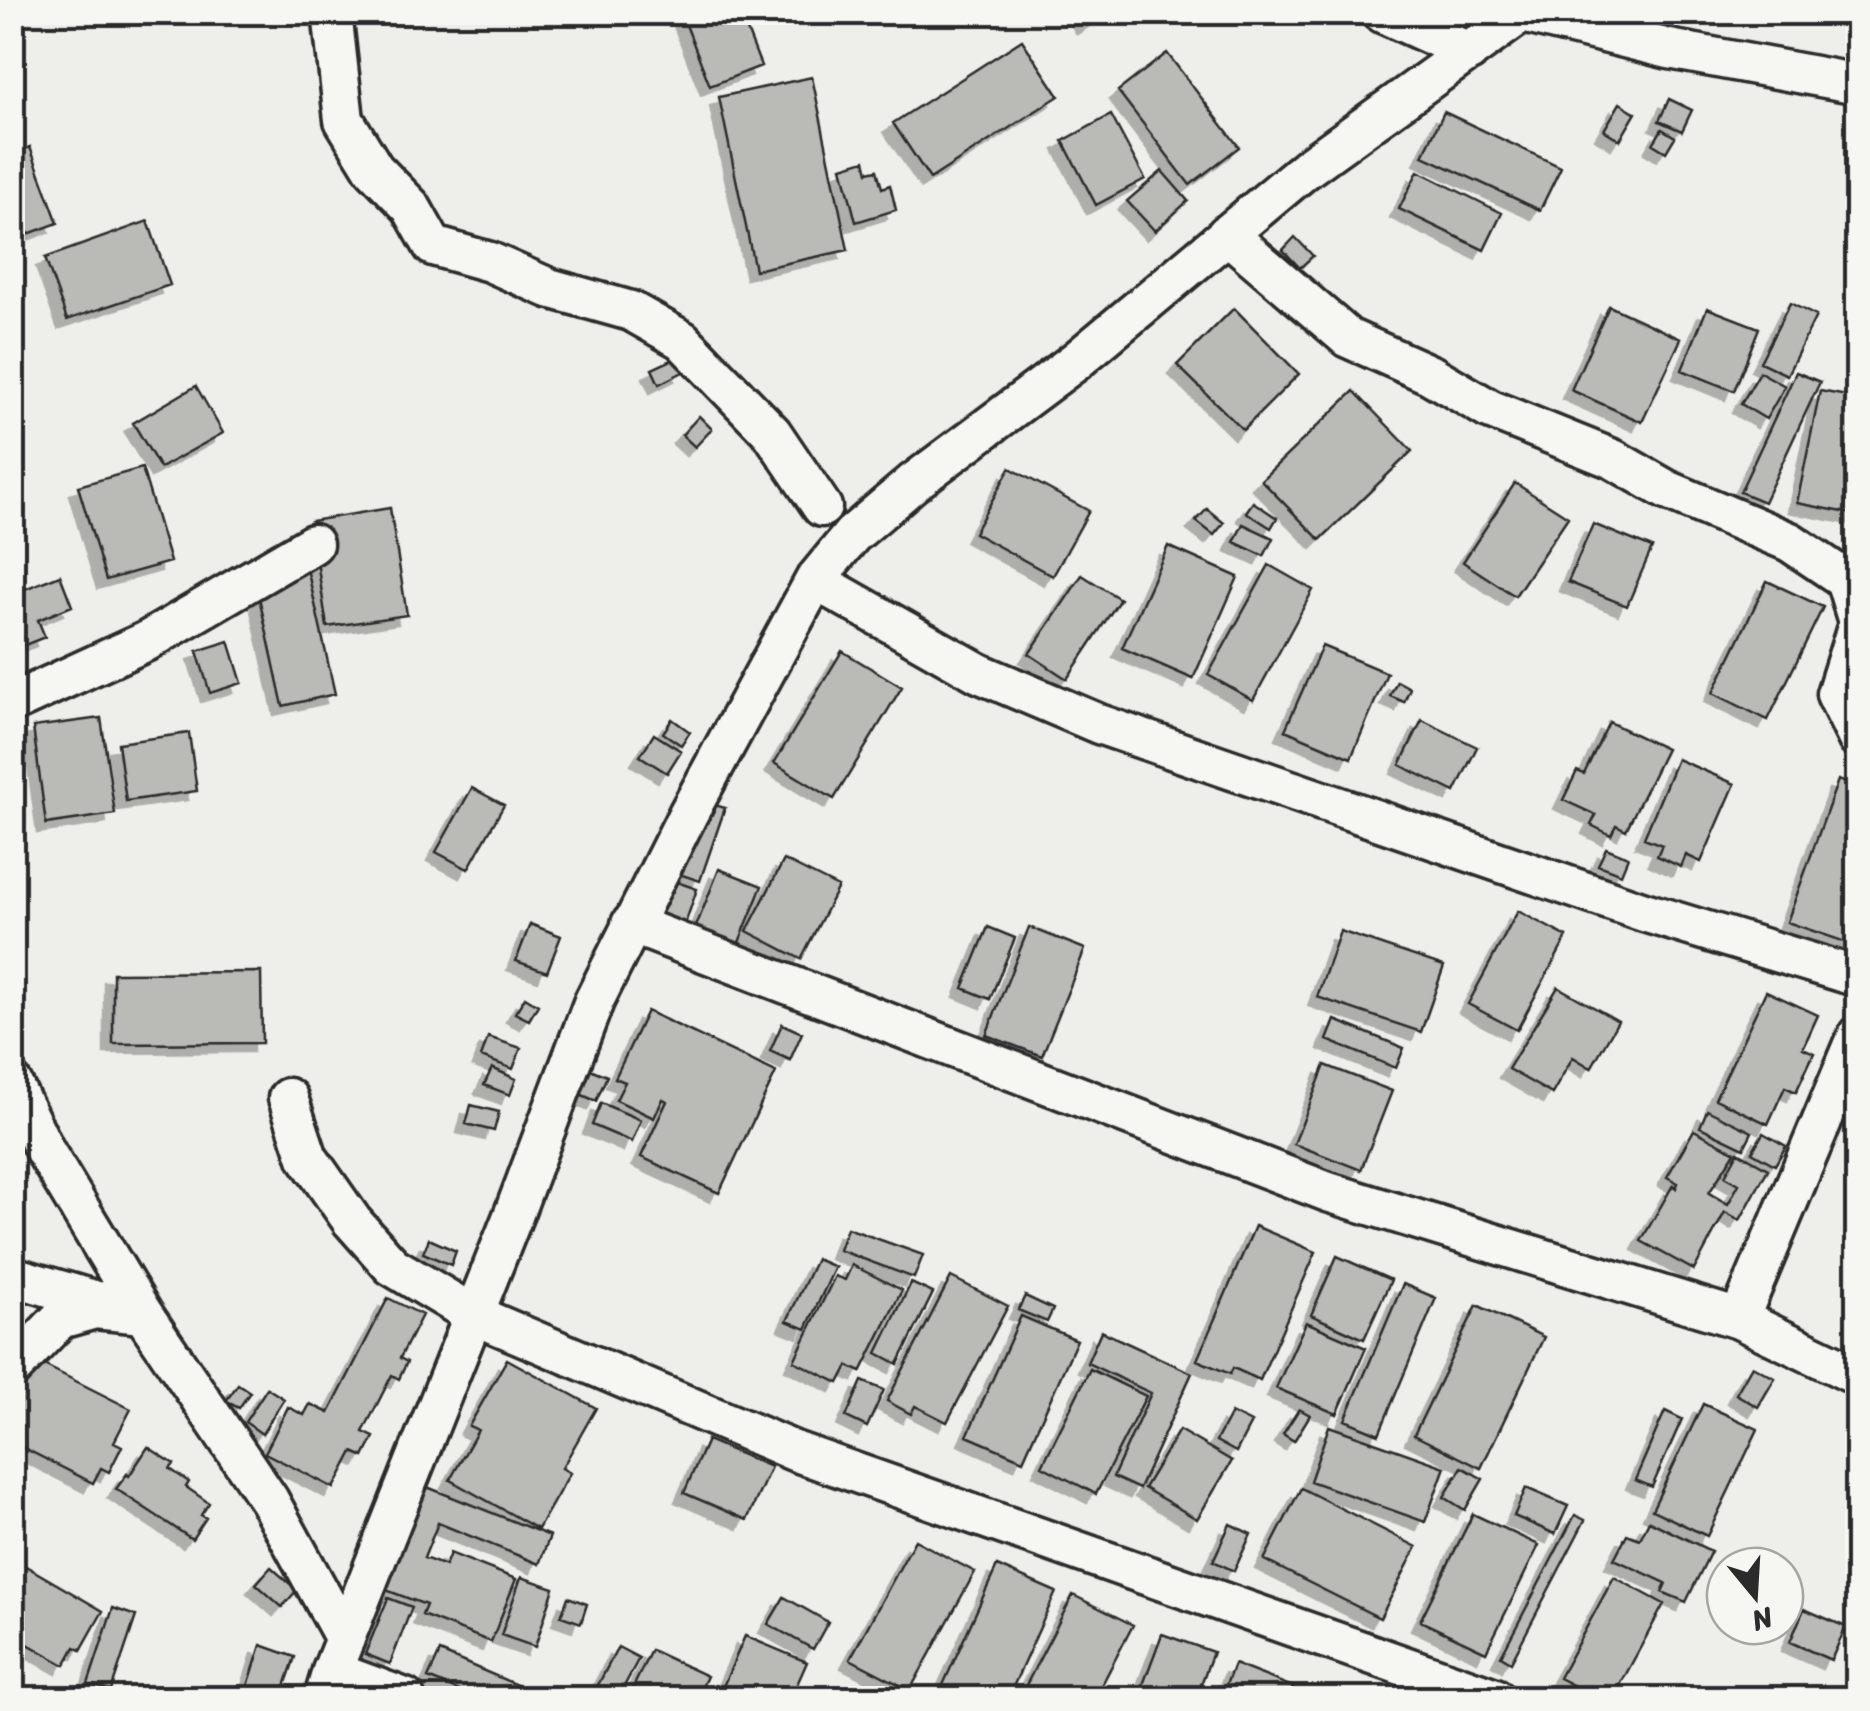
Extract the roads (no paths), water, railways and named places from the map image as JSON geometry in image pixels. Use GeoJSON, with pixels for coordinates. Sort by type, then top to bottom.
{"type":"FeatureCollection","features":[{"type":"Feature","properties":{"kind":"street"},"geometry":{"type":"LineString","coordinates":[[332,12],[344,120],[374,169],[411,207],[433,246],[490,262],[549,288],[631,311],[682,340],[772,433],[822,506]]}},
{"type":"Feature","properties":{"kind":"street"},"geometry":{"type":"LineString","coordinates":[[1380,12],[1469,52]]}},
{"type":"Feature","properties":{"kind":"street"},"geometry":{"type":"LineString","coordinates":[[334,1670],[594,1001],[815,580],[852,535],[914,482],[1076,361],[1307,168],[1523,13],[1669,49],[1858,84]]}},
{"type":"Feature","properties":{"kind":"street"},"geometry":{"type":"LineString","coordinates":[[1227,234],[1348,338],[1431,376],[1489,409],[1614,458],[1667,490],[1790,542],[1845,579],[1858,623],[1836,694],[1858,739]]}},
{"type":"Feature","properties":{"kind":"street"},"geometry":{"type":"LineString","coordinates":[[12,702],[147,640],[313,544]]}},
{"type":"Feature","properties":{"kind":"street"},"geometry":{"type":"LineString","coordinates":[[815,580],[979,672],[1098,724],[1626,906],[1858,976]]}},
{"type":"Feature","properties":{"kind":"street"},"geometry":{"type":"LineString","coordinates":[[632,924],[1328,1192],[1738,1320],[1858,1376]]}},
{"type":"Feature","properties":{"kind":"street"},"geometry":{"type":"LineString","coordinates":[[1738,1320],[1858,1034]]}},
{"type":"Feature","properties":{"kind":"street"},"geometry":{"type":"LineString","coordinates":[[12,1083],[44,1152],[143,1314],[269,1500],[334,1670],[405,1698]]}},
{"type":"Feature","properties":{"kind":"street"},"geometry":{"type":"LineString","coordinates":[[288,1098],[308,1158],[352,1221],[392,1266],[472,1314],[794,1451],[1495,1698]]}},
{"type":"Feature","properties":{"kind":"street"},"geometry":{"type":"LineString","coordinates":[[12,1276],[143,1314]]}},
{"type":"Feature","properties":{"kind":"street"},"geometry":{"type":"LineString","coordinates":[[12,1369],[60,1320],[95,1309],[143,1314]]}}]}
